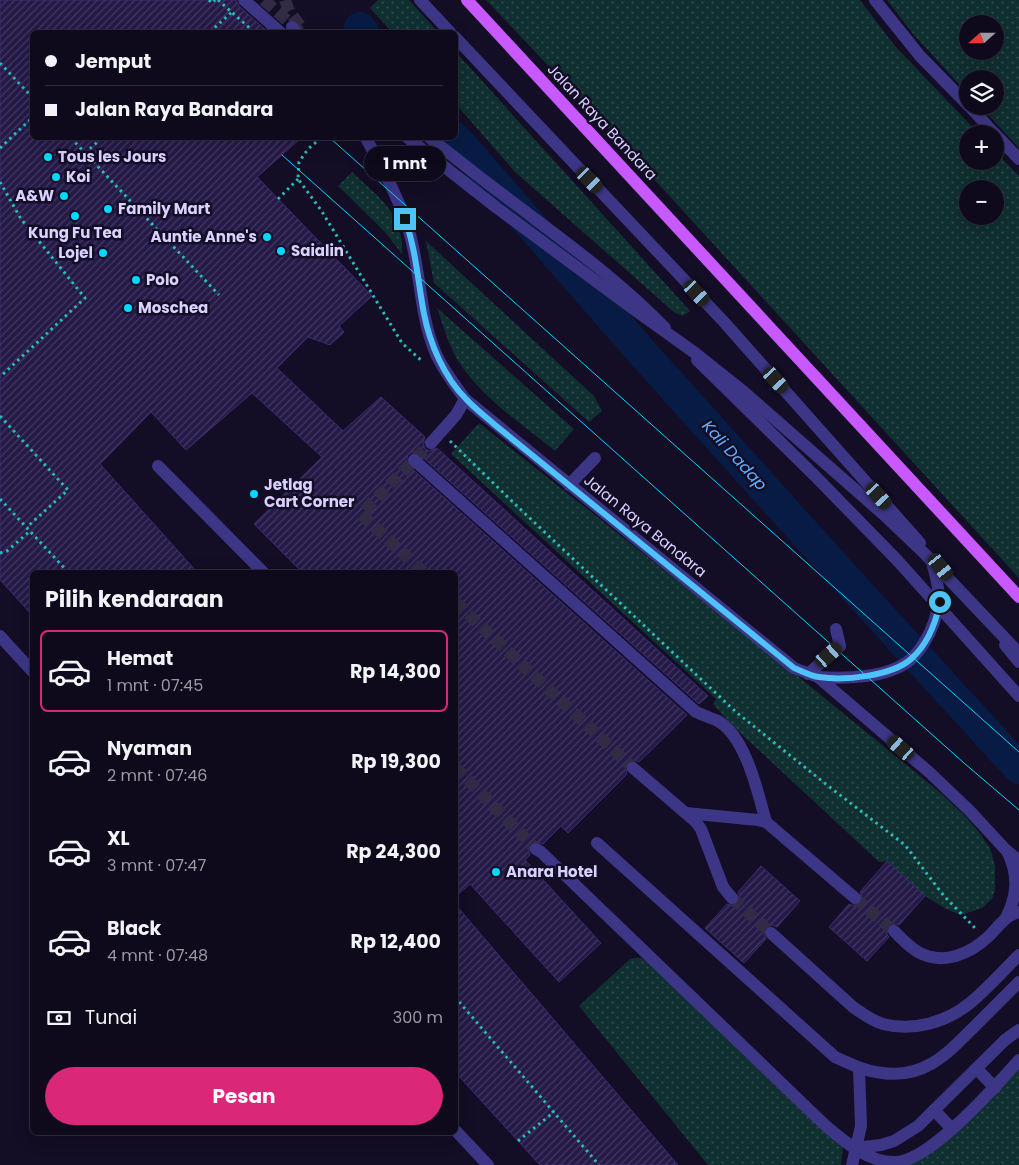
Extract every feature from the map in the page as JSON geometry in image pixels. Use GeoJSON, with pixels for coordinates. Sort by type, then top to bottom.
{"type":"FeatureCollection","features":[{"type":"Feature","properties":{"kind":"main road","name":"Jalan Raya Bandara"},"geometry":{"type":"LineString","coordinates":[[467,0],[1019,597]]}},
{"type":"Feature","properties":{"kind":"street"},"geometry":{"type":"LineString","coordinates":[[244,0],[288,30]]}},
{"type":"Feature","properties":{"kind":"street"},"geometry":{"type":"LineString","coordinates":[[420,0],[448,30]]}},
{"type":"Feature","properties":{"kind":"street"},"geometry":{"type":"LineString","coordinates":[[875,0],[920,56],[959,97]]}},
{"type":"Feature","properties":{"kind":"street"},"geometry":{"type":"LineString","coordinates":[[458,40],[724,322],[930,554],[1019,662]]}},
{"type":"Feature","properties":{"kind":"street"},"geometry":{"type":"LineString","coordinates":[[977,115],[986,125]]}},
{"type":"Feature","properties":{"kind":"street","name":"Jalan Raya Bandara"},"geometry":{"type":"LineString","coordinates":[[367,140],[400,207],[409,232],[416,258],[424,315],[436,355],[465,399],[794,668],[813,675],[929,772],[1019,861]]}},
{"type":"Feature","properties":{"kind":"street"},"geometry":{"type":"LineString","coordinates":[[411,140],[497,208],[695,353],[744,392],[919,548],[1019,653]]}},
{"type":"Feature","properties":{"kind":"street"},"geometry":{"type":"LineString","coordinates":[[433,140],[582,253],[638,300],[897,560],[1019,696]]}},
{"type":"Feature","properties":{"kind":"street"},"geometry":{"type":"LineString","coordinates":[[1004,143],[1019,159]]}},
{"type":"Feature","properties":{"kind":"street"},"geometry":{"type":"LineString","coordinates":[[431,442],[456,415],[465,399]]}},
{"type":"Feature","properties":{"kind":"street"},"geometry":{"type":"LineString","coordinates":[[569,485],[595,458]]}},
{"type":"Feature","properties":{"kind":"street"},"geometry":{"type":"LineString","coordinates":[[414,460],[696,712],[720,722],[738,741],[755,781],[766,822]]}},
{"type":"Feature","properties":{"kind":"street"},"geometry":{"type":"LineString","coordinates":[[158,466],[261,570]]}},
{"type":"Feature","properties":{"kind":"street"},"geometry":{"type":"LineString","coordinates":[[813,675],[854,678],[890,670],[911,660],[926,641],[937,618],[940,602],[930,554]]}},
{"type":"Feature","properties":{"kind":"street"},"geometry":{"type":"LineString","coordinates":[[813,675],[840,646],[836,629]]}},
{"type":"Feature","properties":{"kind":"street"},"geometry":{"type":"LineString","coordinates":[[0,636],[30,669]]}},
{"type":"Feature","properties":{"kind":"street"},"geometry":{"type":"LineString","coordinates":[[633,768],[696,822],[701,829],[723,887],[732,898]]}},
{"type":"Feature","properties":{"kind":"street"},"geometry":{"type":"LineString","coordinates":[[686,814],[766,822],[854,898]]}},
{"type":"Feature","properties":{"kind":"street"},"geometry":{"type":"LineString","coordinates":[[597,844],[835,1057],[859,1068],[897,1074],[914,1071],[930,1065],[946,1055],[1019,982]]}},
{"type":"Feature","properties":{"kind":"street"},"geometry":{"type":"LineString","coordinates":[[536,849],[826,1126],[871,1158],[898,1162],[909,1160],[923,1153],[952,1129],[995,1088],[1019,1060]]}},
{"type":"Feature","properties":{"kind":"street"},"geometry":{"type":"LineString","coordinates":[[894,931],[916,951],[926,956],[949,958],[971,951],[986,939],[1006,918],[1016,900],[1018,887],[1012,860],[1005,849]]}},
{"type":"Feature","properties":{"kind":"street"},"geometry":{"type":"LineString","coordinates":[[1006,918],[1019,912]]}},
{"type":"Feature","properties":{"kind":"street"},"geometry":{"type":"LineString","coordinates":[[771,933],[860,1012],[884,1024],[905,1027],[926,1025],[949,1018],[970,1003],[1019,954]]}},
{"type":"Feature","properties":{"kind":"street"},"geometry":{"type":"LineString","coordinates":[[855,1148],[894,1141],[918,1126],[1005,1040],[1019,1030]]}},
{"type":"Feature","properties":{"kind":"street"},"geometry":{"type":"LineString","coordinates":[[852,1165],[861,1126],[859,1068]]}},
{"type":"Feature","properties":{"kind":"street"},"geometry":{"type":"LineString","coordinates":[[977,1069],[995,1088]]}},
{"type":"Feature","properties":{"kind":"street"},"geometry":{"type":"LineString","coordinates":[[934,1110],[952,1129]]}},
{"type":"Feature","properties":{"kind":"street"},"geometry":{"type":"LineString","coordinates":[[458,1133],[488,1165]]}},
{"type":"Feature","properties":{"kind":"path"},"geometry":{"type":"LineString","coordinates":[[213,0],[232,12],[252,30]]}},
{"type":"Feature","properties":{"kind":"path"},"geometry":{"type":"LineString","coordinates":[[212,30],[232,12]]}},
{"type":"Feature","properties":{"kind":"path"},"geometry":{"type":"LineString","coordinates":[[0,63],[30,95]]}},
{"type":"Feature","properties":{"kind":"path"},"geometry":{"type":"LineString","coordinates":[[0,148],[30,120]]}},
{"type":"Feature","properties":{"kind":"path"},"geometry":{"type":"LineString","coordinates":[[72,140],[219,295]]}},
{"type":"Feature","properties":{"kind":"path"},"geometry":{"type":"LineString","coordinates":[[85,153],[100,140]]}},
{"type":"Feature","properties":{"kind":"path"},"geometry":{"type":"LineString","coordinates":[[319,140],[308,149],[299,162],[298,179],[321,210],[402,343],[429,367]]}},
{"type":"Feature","properties":{"kind":"path"},"geometry":{"type":"LineString","coordinates":[[278,198],[298,179]]}},
{"type":"Feature","properties":{"kind":"path"},"geometry":{"type":"LineString","coordinates":[[0,182],[20,219],[85,298],[0,377]]}},
{"type":"Feature","properties":{"kind":"path"},"geometry":{"type":"LineString","coordinates":[[0,416],[68,490],[26,527]]}},
{"type":"Feature","properties":{"kind":"path"},"geometry":{"type":"LineString","coordinates":[[440,432],[736,712],[826,785],[905,845],[944,896],[986,939]]}},
{"type":"Feature","properties":{"kind":"path"},"geometry":{"type":"LineString","coordinates":[[0,499],[66,570]]}},
{"type":"Feature","properties":{"kind":"path"},"geometry":{"type":"LineString","coordinates":[[0,554],[7,552],[30,531]]}},
{"type":"Feature","properties":{"kind":"path"},"geometry":{"type":"LineString","coordinates":[[458,1000],[599,1165]]}},
{"type":"Feature","properties":{"kind":"path"},"geometry":{"type":"LineString","coordinates":[[518,1142],[554,1112]]}},
{"type":"Feature","properties":{"kind":"green space"},"geometry":{"type":"Polygon","coordinates":[[[378,0],[409,0],[436,30],[390,30],[370,8],[378,0]]]}},
{"type":"Feature","properties":{"kind":"green space"},"geometry":{"type":"Polygon","coordinates":[[[486,0],[860,0],[894,45],[970,125],[959,125],[959,170],[1004,170],[1004,160],[1019,176],[1019,578],[598,118],[486,0]]]}},
{"type":"Feature","properties":{"kind":"green space"},"geometry":{"type":"Polygon","coordinates":[[[887,0],[1019,0],[1019,148],[1004,132],[1004,125],[998,125],[988,115],[1004,115],[1004,70],[959,70],[959,84],[914,35],[887,0]]]}},
{"type":"Feature","properties":{"kind":"green space"},"geometry":{"type":"Polygon","coordinates":[[[458,54],[690,311],[683,316],[675,313],[515,172],[458,106],[458,54]]]}},
{"type":"Feature","properties":{"kind":"green space"},"geometry":{"type":"Polygon","coordinates":[[[352,172],[380,198],[394,217],[399,227],[402,254],[385,232],[338,186],[352,172]]]}},
{"type":"Feature","properties":{"kind":"green space"},"geometry":{"type":"Polygon","coordinates":[[[426,241],[594,396],[602,411],[589,422],[434,283],[426,241]]]}},
{"type":"Feature","properties":{"kind":"green space"},"geometry":{"type":"Polygon","coordinates":[[[437,308],[574,429],[555,451],[502,409],[466,373],[451,347],[437,308]]]}},
{"type":"Feature","properties":{"kind":"green space"},"geometry":{"type":"Polygon","coordinates":[[[479,423],[805,682],[942,794],[965,816],[990,848],[995,865],[995,890],[992,899],[982,908],[961,915],[946,909],[925,896],[887,861],[879,862],[734,727],[713,704],[716,699],[451,454],[479,423]]]}},
{"type":"Feature","properties":{"kind":"green space"},"geometry":{"type":"Polygon","coordinates":[[[641,958],[647,962],[843,1145],[841,1165],[708,1165],[579,1006],[630,959],[641,958]]]}},
{"type":"Feature","properties":{"kind":"green space"},"geometry":{"type":"Polygon","coordinates":[[[1019,1066],[1019,1165],[906,1165],[917,1162],[944,1142],[1019,1066]]]}},
{"type":"Feature","properties":{"kind":"building"},"geometry":{"type":"Polygon","coordinates":[[[0,0],[236,0],[239,6],[266,30],[30,30],[30,140],[299,140],[257,177],[372,296],[339,326],[344,332],[330,345],[308,337],[277,368],[343,431],[381,397],[425,437],[423,442],[425,449],[430,451],[437,448],[708,696],[699,704],[419,454],[412,452],[408,455],[406,462],[409,466],[687,715],[639,762],[634,760],[627,762],[625,767],[627,774],[568,833],[561,826],[543,844],[536,841],[529,845],[530,855],[525,860],[601,943],[559,982],[470,884],[458,894],[458,570],[300,570],[254,524],[322,457],[252,393],[186,450],[151,412],[100,464],[195,570],[30,570],[30,613],[0,580],[0,0]]]}},
{"type":"Feature","properties":{"kind":"building"},"geometry":{"type":"Polygon","coordinates":[[[887,861],[925,896],[899,925],[892,923],[888,926],[886,933],[889,937],[867,961],[829,927],[849,904],[854,906],[861,904],[863,899],[860,892],[887,861]]]}},
{"type":"Feature","properties":{"kind":"building"},"geometry":{"type":"Polygon","coordinates":[[[761,866],[800,901],[777,927],[772,925],[765,927],[763,932],[766,939],[744,963],[705,928],[727,904],[733,906],[737,904],[740,897],[738,892],[761,866]]]}},
{"type":"Feature","properties":{"kind":"building"},"geometry":{"type":"Polygon","coordinates":[[[458,908],[678,1165],[540,1165],[458,1075],[458,908]]]}},
{"type":"Feature","properties":{"kind":"waterway","name":"Kali Dadap"},"geometry":{"type":"LineString","coordinates":[[457,140],[639,349],[1019,768]]}},
{"type":"Feature","properties":{"kind":"tunnel"},"geometry":{"type":"LineString","coordinates":[[264,0],[298,30]]}},
{"type":"Feature","properties":{"kind":"tunnel"},"geometry":{"type":"LineString","coordinates":[[285,0],[289,11],[301,27]]}},
{"type":"Feature","properties":{"kind":"tunnel"},"geometry":{"type":"LineString","coordinates":[[421,570],[361,514],[431,443]]}},
{"type":"Feature","properties":{"kind":"tunnel"},"geometry":{"type":"LineString","coordinates":[[458,605],[633,768]]}},
{"type":"Feature","properties":{"kind":"tunnel"},"geometry":{"type":"LineString","coordinates":[[458,770],[536,849]]}},
{"type":"Feature","properties":{"kind":"tunnel"},"geometry":{"type":"LineString","coordinates":[[732,898],[771,933]]}},
{"type":"Feature","properties":{"kind":"tunnel"},"geometry":{"type":"LineString","coordinates":[[855,898],[894,931]]}},
{"type":"Feature","properties":{"kind":"tram line"},"geometry":{"type":"LineString","coordinates":[[332,140],[1019,752]]}},
{"type":"Feature","properties":{"kind":"tram line"},"geometry":{"type":"LineString","coordinates":[[282,155],[1019,810]]}},
{"type":"Feature","properties":{"kind":"place","name":"Tous les Jours"},"geometry":{"type":"Point","coordinates":[48,157]}},
{"type":"Feature","properties":{"kind":"place","name":"Koi"},"geometry":{"type":"Point","coordinates":[56,177]}},
{"type":"Feature","properties":{"kind":"place","name":"A&W"},"geometry":{"type":"Point","coordinates":[64,196]}},
{"type":"Feature","properties":{"kind":"place","name":"Family Mart"},"geometry":{"type":"Point","coordinates":[108,209]}},
{"type":"Feature","properties":{"kind":"place","name":"Kung Fu Tea"},"geometry":{"type":"Point","coordinates":[75,216]}},
{"type":"Feature","properties":{"kind":"place","name":"Auntie Anne's"},"geometry":{"type":"Point","coordinates":[267,237]}},
{"type":"Feature","properties":{"kind":"place","name":"Saialin"},"geometry":{"type":"Point","coordinates":[281,251]}},
{"type":"Feature","properties":{"kind":"place","name":"Lojel"},"geometry":{"type":"Point","coordinates":[103,253]}},
{"type":"Feature","properties":{"kind":"place","name":"Polo"},"geometry":{"type":"Point","coordinates":[136,280]}},
{"type":"Feature","properties":{"kind":"place","name":"Moschea"},"geometry":{"type":"Point","coordinates":[128,308]}},
{"type":"Feature","properties":{"kind":"place","name":"Jetlag Cart Corner"},"geometry":{"type":"Point","coordinates":[254,494]}},
{"type":"Feature","properties":{"kind":"place","name":"Anara Hotel"},"geometry":{"type":"Point","coordinates":[496,872]}},
{"type":"Feature","properties":{"kind":"route"},"geometry":{"type":"LineString","coordinates":[[405,219],[416,258],[424,315],[429,335],[436,355],[465,399],[794,668],[818,677],[854,678],[903,665],[911,660],[926,641],[937,618],[940,602]]}}]}
